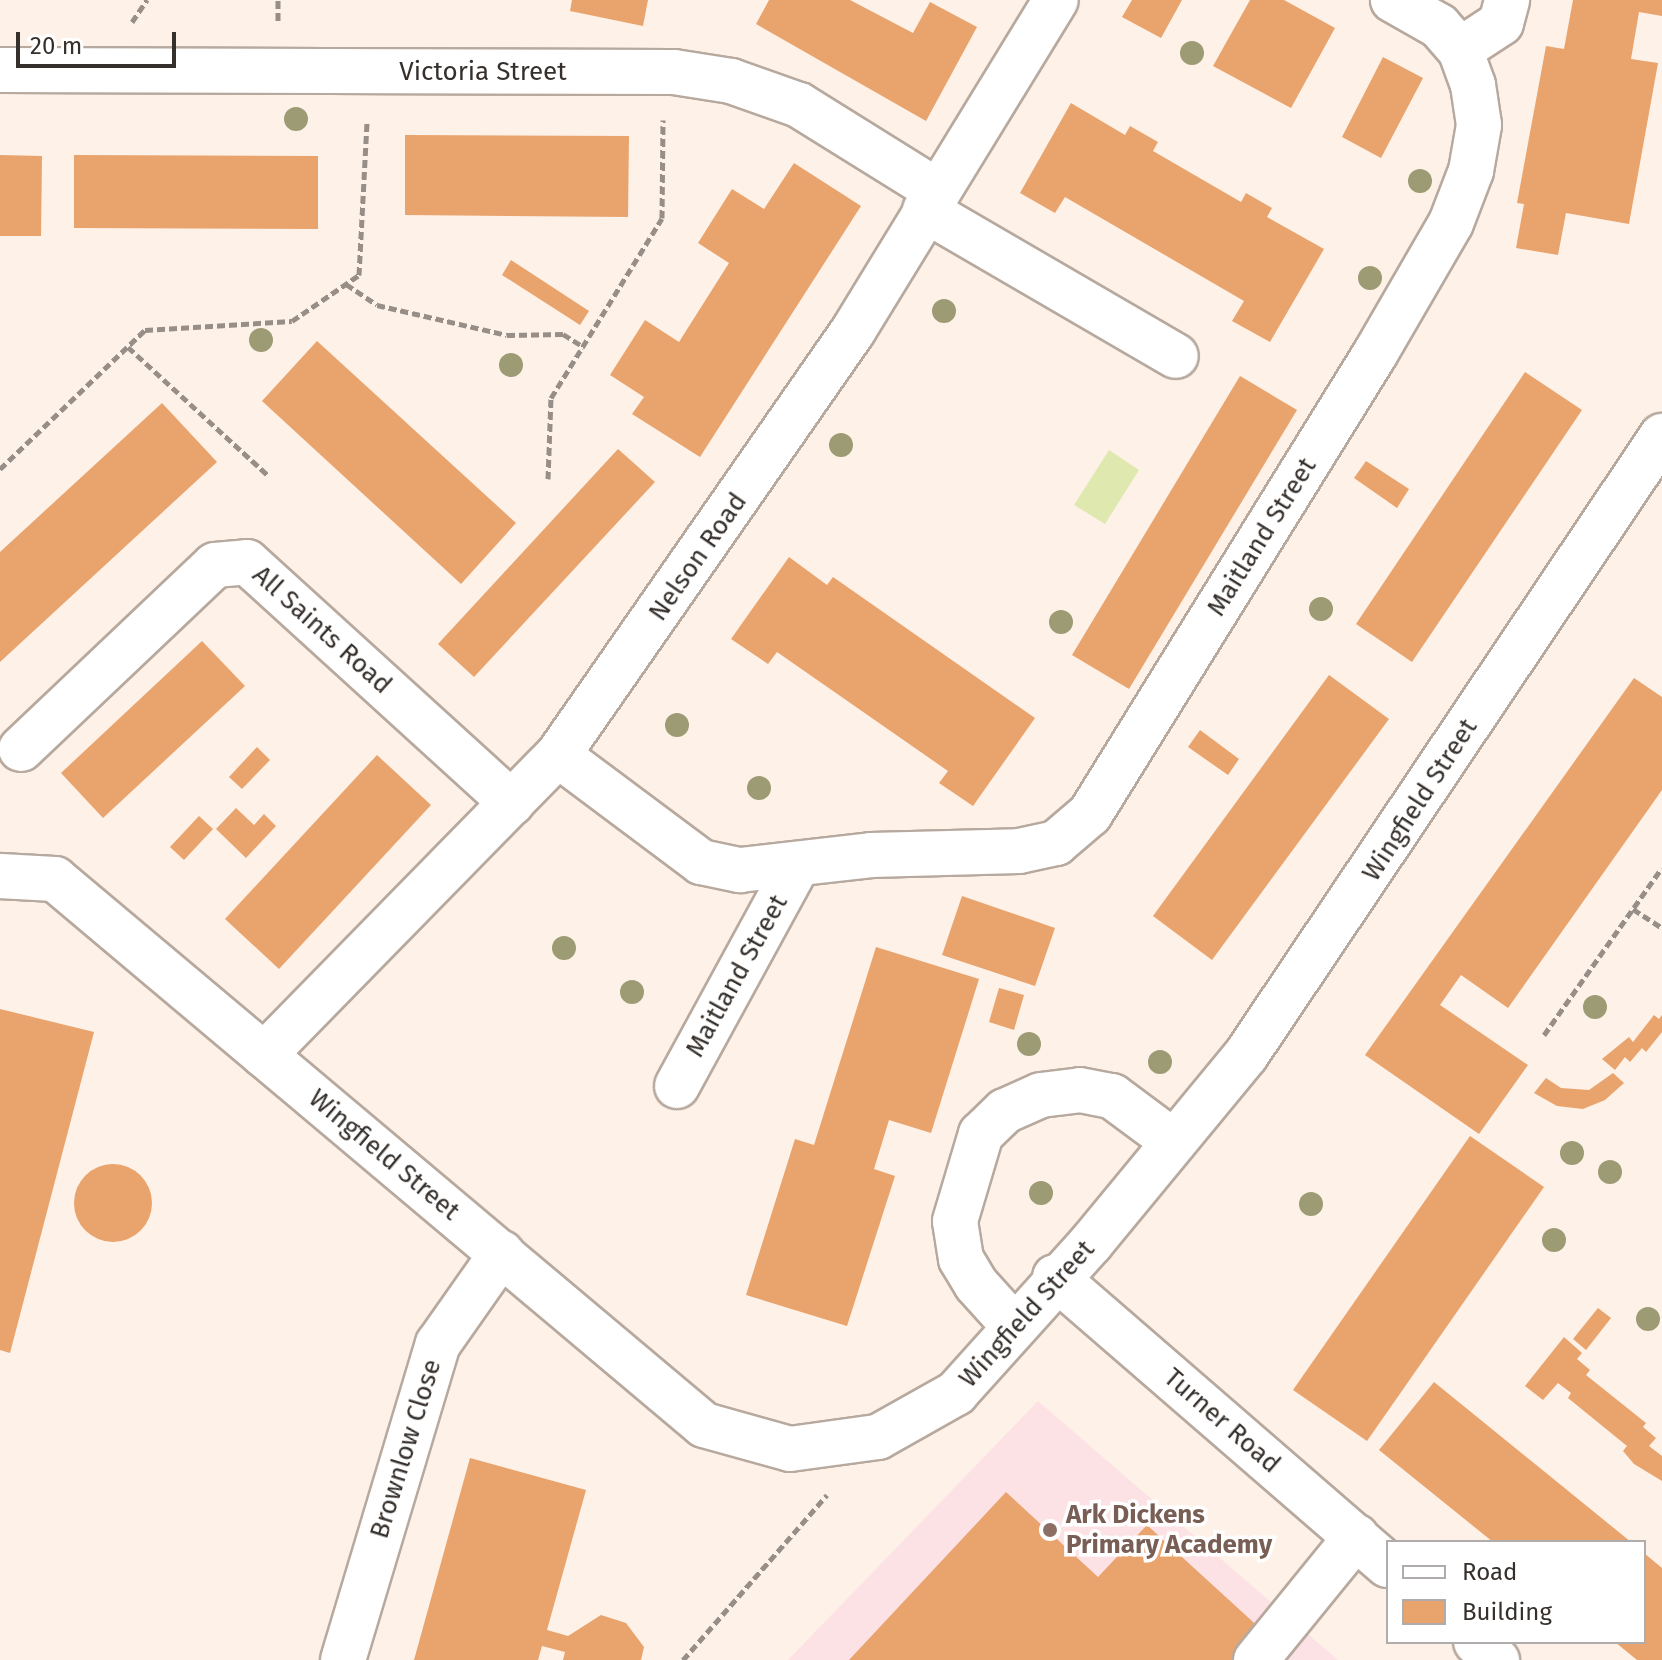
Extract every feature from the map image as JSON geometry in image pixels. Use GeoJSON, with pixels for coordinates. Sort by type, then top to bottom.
{"type":"FeatureCollection","features":[{"type":"Feature","properties":{"kind":"street","name":"Nelson Road"},"geometry":{"type":"LineString","coordinates":[[264,1055],[558,755],[853,331],[1056,0]]}},
{"type":"Feature","properties":{"kind":"street","name":"Maitland Street"},"geometry":{"type":"LineString","coordinates":[[558,755],[701,862],[740,870],[797,866],[871,855],[1019,851],[1056,843],[1090,814],[1451,223],[1471,171],[1479,125],[1473,85],[1460,50],[1439,26],[1393,0]]}},
{"type":"Feature","properties":{"kind":"street"},"geometry":{"type":"LineString","coordinates":[[1460,50],[1501,23],[1507,0]]}},
{"type":"Feature","properties":{"kind":"street","name":"Victoria Street"},"geometry":{"type":"LineString","coordinates":[[0,70],[674,72],[731,81],[799,105],[931,200],[1176,356]]}},
{"type":"Feature","properties":{"kind":"street","name":"Wingfield Street"},"geometry":{"type":"LineString","coordinates":[[0,876],[55,879],[704,1425],[790,1449],[878,1437],[956,1393],[1055,1277],[1091,1243],[1246,1055],[1356,898],[1662,436]]}},
{"type":"Feature","properties":{"kind":"street","name":"All Saints Road"},"geometry":{"type":"LineString","coordinates":[[21,749],[215,565],[247,562],[512,803]]}},
{"type":"Feature","properties":{"kind":"street","name":"Maitland Street"},"geometry":{"type":"LineString","coordinates":[[677,1086],[797,866]]}},
{"type":"Feature","properties":{"kind":"street"},"geometry":{"type":"LineString","coordinates":[[1013,1325],[976,1284],[961,1259],[955,1221],[981,1134],[1005,1111],[1041,1095],[1080,1090],[1112,1096],[1174,1142]]}},
{"type":"Feature","properties":{"kind":"street","name":"Brownlow Close"},"geometry":{"type":"LineString","coordinates":[[343,1660],[438,1344],[502,1253]]}},
{"type":"Feature","properties":{"kind":"street","name":"Turner Road"},"geometry":{"type":"LineString","coordinates":[[1055,1277],[1386,1563]]}},
{"type":"Feature","properties":{"kind":"street"},"geometry":{"type":"LineString","coordinates":[[1256,1660],[1356,1537]]}},
{"type":"Feature","properties":{"kind":"street"},"geometry":{"type":"LineString","coordinates":[[1478,1644],[1497,1660]]}},
{"type":"Feature","properties":{"kind":"path"},"geometry":{"type":"LineString","coordinates":[[129,32],[134,12],[143,1]]}},
{"type":"Feature","properties":{"kind":"path"},"geometry":{"type":"LineString","coordinates":[[0,469],[145,330],[292,321],[359,275],[368,108]]}},
{"type":"Feature","properties":{"kind":"path"},"geometry":{"type":"LineString","coordinates":[[548,479],[551,398],[662,218],[663,111]]}},
{"type":"Feature","properties":{"kind":"path"},"geometry":{"type":"LineString","coordinates":[[346,284],[377,305],[507,335],[563,334],[584,347]]}},
{"type":"Feature","properties":{"kind":"path"},"geometry":{"type":"LineString","coordinates":[[128,347],[269,476]]}},
{"type":"Feature","properties":{"kind":"path"},"geometry":{"type":"LineString","coordinates":[[1544,1035],[1662,868]]}},
{"type":"Feature","properties":{"kind":"path"},"geometry":{"type":"LineString","coordinates":[[1633,909],[1662,928]]}},
{"type":"Feature","properties":{"kind":"path"},"geometry":{"type":"LineString","coordinates":[[683,1660],[878,1437]]}},
{"type":"Feature","properties":{"kind":"shaded area","name":"Ark Dickens Primary Academy"},"geometry":{"type":"Polygon","coordinates":[[[1038,1401],[1338,1660],[788,1660],[1038,1401]]]}},
{"type":"Feature","properties":{"kind":"green space"},"geometry":{"type":"Polygon","coordinates":[[[1109,450],[1139,470],[1105,524],[1074,505],[1109,450]]]}},
{"type":"Feature","properties":{"kind":"building"},"geometry":{"type":"Polygon","coordinates":[[[572,0],[648,0],[643,26],[570,11],[572,0]]]}},
{"type":"Feature","properties":{"kind":"building"},"geometry":{"type":"Polygon","coordinates":[[[769,0],[850,0],[913,33],[930,2],[977,27],[926,121],[756,24],[769,0]]]}},
{"type":"Feature","properties":{"kind":"building"},"geometry":{"type":"Polygon","coordinates":[[[1132,0],[1182,0],[1161,38],[1122,17],[1132,0]]]}},
{"type":"Feature","properties":{"kind":"building"},"geometry":{"type":"Polygon","coordinates":[[[1250,0],[1284,0],[1335,28],[1291,108],[1213,66],[1250,0]]]}},
{"type":"Feature","properties":{"kind":"building"},"geometry":{"type":"Polygon","coordinates":[[[1573,0],[1662,0],[1662,16],[1639,12],[1631,59],[1658,63],[1629,224],[1566,213],[1558,255],[1516,248],[1524,204],[1517,203],[1546,46],[1564,49],[1573,0]]]}},
{"type":"Feature","properties":{"kind":"building"},"geometry":{"type":"Polygon","coordinates":[[[1383,57],[1423,78],[1381,158],[1342,137],[1383,57]]]}},
{"type":"Feature","properties":{"kind":"building"},"geometry":{"type":"Polygon","coordinates":[[[1071,103],[1125,135],[1130,126],[1158,142],[1153,151],[1241,202],[1246,193],[1272,208],[1267,217],[1324,249],[1270,342],[1232,321],[1244,301],[1065,197],[1055,213],[1020,193],[1071,103]]]}},
{"type":"Feature","properties":{"kind":"building"},"geometry":{"type":"Polygon","coordinates":[[[405,135],[629,136],[628,217],[405,215],[405,135]]]}},
{"type":"Feature","properties":{"kind":"building"},"geometry":{"type":"Polygon","coordinates":[[[0,155],[42,156],[41,236],[0,236],[0,155]]]}},
{"type":"Feature","properties":{"kind":"building"},"geometry":{"type":"Polygon","coordinates":[[[74,155],[318,156],[318,229],[74,228],[74,155]]]}},
{"type":"Feature","properties":{"kind":"building"},"geometry":{"type":"Polygon","coordinates":[[[794,163],[861,206],[700,457],[632,414],[644,397],[610,375],[645,320],[679,342],[729,263],[698,243],[732,189],[764,209],[794,163]]]}},
{"type":"Feature","properties":{"kind":"building"},"geometry":{"type":"Polygon","coordinates":[[[511,260],[589,311],[580,325],[502,275],[511,260]]]}},
{"type":"Feature","properties":{"kind":"building"},"geometry":{"type":"Polygon","coordinates":[[[317,341],[516,523],[461,584],[262,401],[317,341]]]}},
{"type":"Feature","properties":{"kind":"building"},"geometry":{"type":"Polygon","coordinates":[[[1525,372],[1582,410],[1412,662],[1356,624],[1525,372]]]}},
{"type":"Feature","properties":{"kind":"building"},"geometry":{"type":"Polygon","coordinates":[[[1240,376],[1297,410],[1129,689],[1072,655],[1240,376]]]}},
{"type":"Feature","properties":{"kind":"building"},"geometry":{"type":"Polygon","coordinates":[[[162,403],[217,462],[0,662],[0,552],[162,403]]]}},
{"type":"Feature","properties":{"kind":"building"},"geometry":{"type":"Polygon","coordinates":[[[618,449],[655,482],[474,677],[438,644],[618,449]]]}},
{"type":"Feature","properties":{"kind":"building"},"geometry":{"type":"Polygon","coordinates":[[[1366,461],[1409,489],[1397,508],[1354,478],[1366,461]]]}},
{"type":"Feature","properties":{"kind":"building"},"geometry":{"type":"Polygon","coordinates":[[[789,557],[827,585],[833,577],[1035,718],[973,806],[939,783],[948,771],[777,652],[768,664],[731,639],[789,557]]]}},
{"type":"Feature","properties":{"kind":"building"},"geometry":{"type":"Polygon","coordinates":[[[202,641],[245,686],[103,818],[61,773],[202,641]]]}},
{"type":"Feature","properties":{"kind":"building"},"geometry":{"type":"Polygon","coordinates":[[[1329,675],[1389,719],[1212,960],[1153,916],[1329,675]]]}},
{"type":"Feature","properties":{"kind":"building"},"geometry":{"type":"Polygon","coordinates":[[[1634,678],[1662,697],[1662,790],[1508,1008],[1461,975],[1440,1005],[1528,1065],[1479,1134],[1365,1055],[1634,678]]]}},
{"type":"Feature","properties":{"kind":"building"},"geometry":{"type":"Polygon","coordinates":[[[1200,730],[1239,759],[1228,775],[1188,747],[1200,730]]]}},
{"type":"Feature","properties":{"kind":"building"},"geometry":{"type":"Polygon","coordinates":[[[257,747],[270,760],[242,789],[229,777],[257,747]]]}},
{"type":"Feature","properties":{"kind":"building"},"geometry":{"type":"Polygon","coordinates":[[[377,755],[431,805],[279,969],[225,919],[377,755]]]}},
{"type":"Feature","properties":{"kind":"building"},"geometry":{"type":"Polygon","coordinates":[[[236,808],[254,825],[264,814],[276,826],[246,858],[216,829],[236,808]]]}},
{"type":"Feature","properties":{"kind":"building"},"geometry":{"type":"Polygon","coordinates":[[[199,816],[213,829],[184,860],[170,847],[199,816]]]}},
{"type":"Feature","properties":{"kind":"building"},"geometry":{"type":"Polygon","coordinates":[[[962,896],[1055,928],[1035,986],[942,955],[962,896]]]}},
{"type":"Feature","properties":{"kind":"building"},"geometry":{"type":"Polygon","coordinates":[[[876,947],[979,979],[931,1133],[889,1120],[874,1169],[895,1176],[847,1326],[746,1295],[795,1139],[814,1145],[876,947]]]}},
{"type":"Feature","properties":{"kind":"building"},"geometry":{"type":"Polygon","coordinates":[[[999,988],[1024,995],[1014,1030],[989,1022],[999,988]]]}},
{"type":"Feature","properties":{"kind":"building"},"geometry":{"type":"Polygon","coordinates":[[[0,1009],[94,1032],[10,1353],[0,1350],[0,1009]]]}},
{"type":"Feature","properties":{"kind":"building"},"geometry":{"type":"Polygon","coordinates":[[[1654,1015],[1659,1019],[1662,1015],[1662,1032],[1646,1052],[1642,1048],[1630,1062],[1625,1057],[1615,1070],[1602,1059],[1629,1037],[1633,1042],[1654,1015]]]}},
{"type":"Feature","properties":{"kind":"building"},"geometry":{"type":"Polygon","coordinates":[[[1613,1073],[1624,1083],[1605,1100],[1583,1109],[1557,1106],[1534,1093],[1546,1078],[1561,1088],[1589,1090],[1613,1073]]]}},
{"type":"Feature","properties":{"kind":"building"},"geometry":{"type":"Polygon","coordinates":[[[1470,1136],[1544,1187],[1367,1441],[1293,1390],[1470,1136]]]}},
{"type":"Feature","properties":{"kind":"building"},"geometry":{"type":"Polygon","coordinates":[[[113,1164],[128,1167],[141,1175],[149,1188],[152,1203],[149,1218],[141,1231],[128,1239],[113,1242],[98,1239],[85,1231],[77,1218],[74,1203],[77,1188],[85,1175],[98,1167],[113,1164]]]}},
{"type":"Feature","properties":{"kind":"building"},"geometry":{"type":"Polygon","coordinates":[[[1598,1308],[1611,1318],[1586,1350],[1573,1339],[1598,1308]]]}},
{"type":"Feature","properties":{"kind":"building"},"geometry":{"type":"Polygon","coordinates":[[[1564,1337],[1582,1353],[1577,1359],[1590,1370],[1586,1375],[1646,1423],[1643,1427],[1656,1438],[1649,1446],[1662,1456],[1662,1481],[1634,1464],[1623,1451],[1627,1446],[1568,1398],[1571,1393],[1558,1383],[1543,1400],[1525,1386],[1564,1337]]]}},
{"type":"Feature","properties":{"kind":"building"},"geometry":{"type":"Polygon","coordinates":[[[1434,1382],[1629,1540],[1491,1540],[1379,1450],[1434,1382]]]}},
{"type":"Feature","properties":{"kind":"building"},"geometry":{"type":"Polygon","coordinates":[[[470,1458],[586,1490],[547,1630],[568,1636],[601,1615],[626,1623],[644,1647],[641,1660],[563,1660],[565,1652],[542,1646],[538,1660],[414,1660],[470,1458]]]}},
{"type":"Feature","properties":{"kind":"building"},"geometry":{"type":"Polygon","coordinates":[[[1006,1492],[1098,1577],[1147,1525],[1264,1632],[1238,1660],[849,1660],[1006,1492]]]}},
{"type":"Feature","properties":{"kind":"building"},"geometry":{"type":"Polygon","coordinates":[[[1646,1555],[1662,1568],[1662,1660],[1637,1660],[1617,1644],[1646,1644],[1646,1555]]]}},
{"type":"Feature","properties":{"kind":"place","name":"Ark Dickens Primary Academy"},"geometry":{"type":"Point","coordinates":[1050,1530]}}]}
